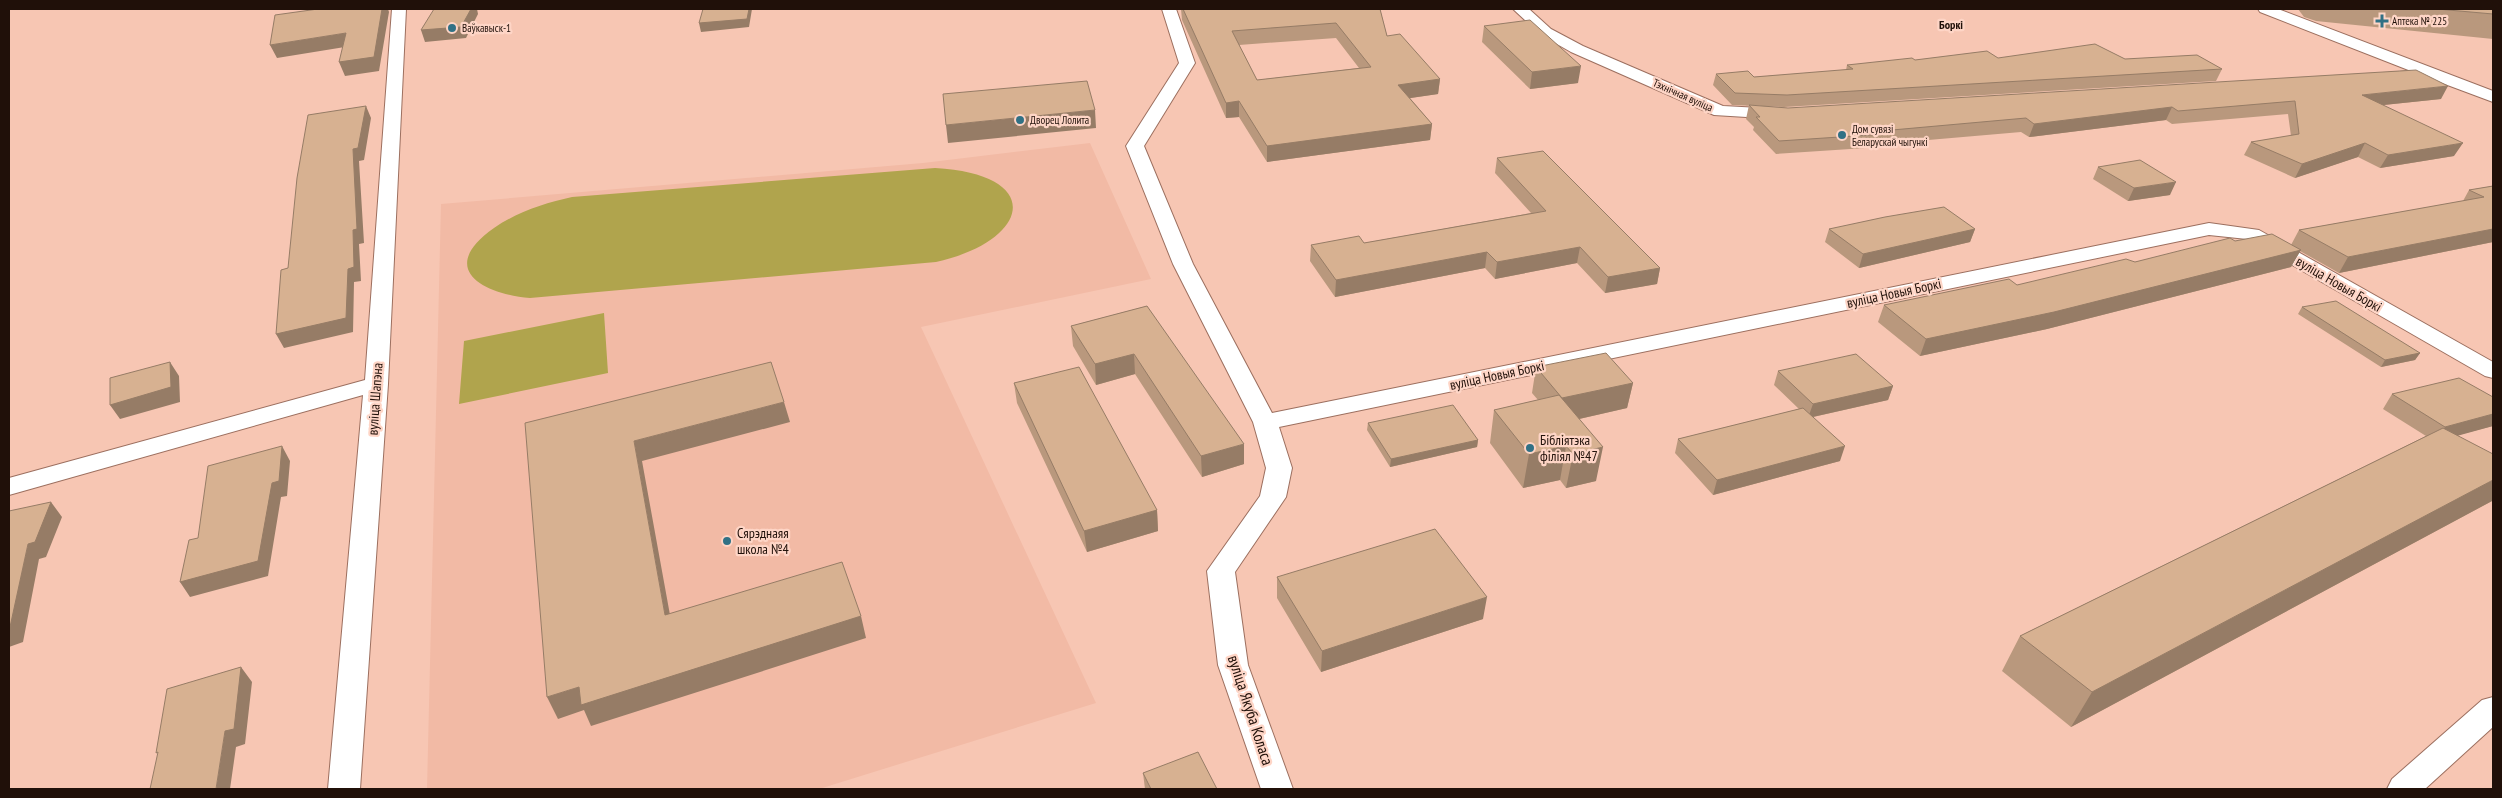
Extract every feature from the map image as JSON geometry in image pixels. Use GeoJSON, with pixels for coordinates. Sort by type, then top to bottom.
{"type":"FeatureCollection","features":[{"type":"Feature","properties":{"kind":"street","name":"вуліца Шапэна"},"geometry":{"type":"LineString","coordinates":[[344,789],[376,384],[399,9]]}},
{"type":"Feature","properties":{"kind":"street"},"geometry":{"type":"LineString","coordinates":[[1169,9],[1187,63],[1135,146],[1183,264],[1265,422]]}},
{"type":"Feature","properties":{"kind":"street","name":"Тэхнічная вуліца"},"geometry":{"type":"LineString","coordinates":[[1520,9],[1546,32],[1578,49],[1720,112],[1794,113]]}},
{"type":"Feature","properties":{"kind":"street"},"geometry":{"type":"LineString","coordinates":[[2265,9],[2493,98]]}},
{"type":"Feature","properties":{"kind":"street"},"geometry":{"type":"LineString","coordinates":[[2376,78],[2435,75]]}},
{"type":"Feature","properties":{"kind":"street","name":"вуліца Новыя Боркі"},"geometry":{"type":"LineString","coordinates":[[1265,422],[2209,228],[2252,234],[2493,371]]}},
{"type":"Feature","properties":{"kind":"street"},"geometry":{"type":"LineString","coordinates":[[9,486],[376,384]]}},
{"type":"Feature","properties":{"kind":"street","name":"вуліца Якуба Коласа"},"geometry":{"type":"LineString","coordinates":[[1265,422],[1279,468],[1273,497],[1221,571],[1233,665],[1277,789]]}},
{"type":"Feature","properties":{"kind":"street"},"geometry":{"type":"LineString","coordinates":[[2402,789],[2493,709]]}},
{"type":"Feature","properties":{"kind":"shaded area","name":"Сярэднаяя школа №4"},"geometry":{"type":"Polygon","coordinates":[[[1090,143],[1151,279],[921,327],[1096,703],[819,789],[427,789],[441,204],[923,163],[1090,143]]]}},
{"type":"Feature","properties":{"kind":"shaded area"},"geometry":{"type":"Polygon","coordinates":[[[935,168],[971,173],[995,182],[1009,195],[1013,209],[1007,225],[992,239],[968,252],[936,262],[530,298],[513,296],[483,285],[473,277],[468,267],[469,256],[477,243],[494,228],[512,217],[532,209],[572,197],[935,168]]]}},
{"type":"Feature","properties":{"kind":"shaded area"},"geometry":{"type":"Polygon","coordinates":[[[604,313],[608,373],[459,404],[464,341],[604,313]]]}},
{"type":"Feature","properties":{"kind":"building"},"geometry":{"type":"Polygon","coordinates":[[[318,9],[382,9],[374,57],[339,62],[346,33],[270,45],[275,15],[318,9]]]}},
{"type":"Feature","properties":{"kind":"building"},"geometry":{"type":"Polygon","coordinates":[[[434,9],[471,9],[461,27],[421,30],[434,9]]]}},
{"type":"Feature","properties":{"kind":"building"},"geometry":{"type":"Polygon","coordinates":[[[703,9],[749,9],[747,19],[699,23],[703,9]]]}},
{"type":"Feature","properties":{"kind":"building"},"geometry":{"type":"Polygon","coordinates":[[[1183,9],[1380,9],[1387,36],[1400,34],[1440,79],[1398,85],[1432,124],[1267,146],[1239,101],[1226,103],[1183,9]],[[1336,23],[1232,31],[1257,80],[1371,67],[1336,23]]]}},
{"type":"Feature","properties":{"kind":"building"},"geometry":{"type":"Polygon","coordinates":[[[2437,9],[2493,9],[2493,14],[2437,9]]]}},
{"type":"Feature","properties":{"kind":"building"},"geometry":{"type":"Polygon","coordinates":[[[1530,20],[1581,66],[1532,72],[1484,26],[1530,20]]]}},
{"type":"Feature","properties":{"kind":"building"},"geometry":{"type":"Polygon","coordinates":[[[2095,44],[2125,59],[2197,55],[2222,69],[1787,95],[1735,93],[1716,74],[1748,71],[1754,77],[1853,69],[1847,65],[1912,58],[1915,60],[1987,51],[1998,58],[2095,44]]]}},
{"type":"Feature","properties":{"kind":"building"},"geometry":{"type":"Polygon","coordinates":[[[2416,70],[2448,86],[2362,95],[2463,143],[2388,155],[2365,143],[2302,164],[2251,142],[2299,134],[2295,101],[2178,111],[2172,107],[2034,124],[2026,118],[1881,131],[1885,134],[1779,141],[1756,117],[1760,117],[1749,105],[1788,108],[2416,70]]]}},
{"type":"Feature","properties":{"kind":"building"},"geometry":{"type":"Polygon","coordinates":[[[1087,81],[1095,110],[946,125],[943,94],[1087,81]]]}},
{"type":"Feature","properties":{"kind":"building"},"geometry":{"type":"Polygon","coordinates":[[[366,106],[358,148],[353,149],[357,229],[353,230],[354,267],[348,269],[346,318],[276,334],[281,270],[288,268],[297,178],[308,115],[366,106]]]}},
{"type":"Feature","properties":{"kind":"building"},"geometry":{"type":"Polygon","coordinates":[[[1543,151],[1660,268],[1608,277],[1580,247],[1497,262],[1487,252],[1336,280],[1311,245],[1359,236],[1364,243],[1546,211],[1497,158],[1543,151]]]}},
{"type":"Feature","properties":{"kind":"building"},"geometry":{"type":"Polygon","coordinates":[[[2140,160],[2176,182],[2134,188],[2098,167],[2140,160]]]}},
{"type":"Feature","properties":{"kind":"building"},"geometry":{"type":"Polygon","coordinates":[[[2493,186],[2493,229],[2348,257],[2299,230],[2484,197],[2469,190],[2493,186]]]}},
{"type":"Feature","properties":{"kind":"building"},"geometry":{"type":"Polygon","coordinates":[[[1944,207],[1975,229],[1863,254],[1829,229],[1885,217],[1944,207]]]}},
{"type":"Feature","properties":{"kind":"building"},"geometry":{"type":"Polygon","coordinates":[[[2272,234],[2301,250],[2054,312],[1926,339],[1884,305],[2009,279],[2017,285],[2126,259],[2135,262],[2230,238],[2235,241],[2272,234]]]}},
{"type":"Feature","properties":{"kind":"building"},"geometry":{"type":"Polygon","coordinates":[[[2336,301],[2420,353],[2385,360],[2302,307],[2336,301]]]}},
{"type":"Feature","properties":{"kind":"building"},"geometry":{"type":"Polygon","coordinates":[[[1147,306],[1244,444],[1201,456],[1134,354],[1095,364],[1071,326],[1147,306]]]}},
{"type":"Feature","properties":{"kind":"building"},"geometry":{"type":"Polygon","coordinates":[[[1606,353],[1633,383],[1562,398],[1536,367],[1606,353]]]}},
{"type":"Feature","properties":{"kind":"building"},"geometry":{"type":"Polygon","coordinates":[[[1856,354],[1893,386],[1813,404],[1778,371],[1856,354]]]}},
{"type":"Feature","properties":{"kind":"building"},"geometry":{"type":"Polygon","coordinates":[[[170,362],[171,387],[110,405],[110,378],[170,362]]]}},
{"type":"Feature","properties":{"kind":"building"},"geometry":{"type":"Polygon","coordinates":[[[771,362],[784,402],[634,441],[665,615],[842,562],[861,616],[581,705],[579,687],[547,697],[525,423],[771,362]]]}},
{"type":"Feature","properties":{"kind":"building"},"geometry":{"type":"Polygon","coordinates":[[[1079,367],[1157,510],[1084,531],[1014,383],[1079,367]]]}},
{"type":"Feature","properties":{"kind":"building"},"geometry":{"type":"Polygon","coordinates":[[[2459,378],[2493,397],[2493,414],[2445,427],[2392,394],[2459,378]]]}},
{"type":"Feature","properties":{"kind":"building"},"geometry":{"type":"Polygon","coordinates":[[[1559,395],[1603,447],[1573,454],[1566,446],[1529,454],[1494,410],[1559,395]]]}},
{"type":"Feature","properties":{"kind":"building"},"geometry":{"type":"Polygon","coordinates":[[[1453,405],[1478,440],[1391,459],[1368,423],[1453,405]]]}},
{"type":"Feature","properties":{"kind":"building"},"geometry":{"type":"Polygon","coordinates":[[[1803,408],[1845,446],[1717,480],[1678,439],[1803,408]]]}},
{"type":"Feature","properties":{"kind":"building"},"geometry":{"type":"Polygon","coordinates":[[[2443,428],[2493,454],[2493,480],[2092,692],[2020,636],[2443,428]]]}},
{"type":"Feature","properties":{"kind":"building"},"geometry":{"type":"Polygon","coordinates":[[[282,446],[279,481],[272,483],[258,561],[180,582],[189,540],[198,538],[208,466],[282,446]]]}},
{"type":"Feature","properties":{"kind":"building"},"geometry":{"type":"Polygon","coordinates":[[[51,502],[35,542],[28,544],[9,628],[9,511],[51,502]]]}},
{"type":"Feature","properties":{"kind":"building"},"geometry":{"type":"Polygon","coordinates":[[[1435,529],[1487,597],[1322,651],[1277,577],[1435,529]]]}},
{"type":"Feature","properties":{"kind":"building"},"geometry":{"type":"Polygon","coordinates":[[[241,667],[234,729],[225,731],[216,789],[150,789],[158,752],[156,753],[167,689],[241,667]]]}},
{"type":"Feature","properties":{"kind":"building"},"geometry":{"type":"Polygon","coordinates":[[[1198,752],[1217,789],[1151,789],[1143,773],[1198,752]]]}},
{"type":"Feature","properties":{"kind":"place","name":"Аптека № 225"},"geometry":{"type":"Point","coordinates":[2382,21]}},
{"type":"Feature","properties":{"kind":"place","name":"Ваўкавыск-1"},"geometry":{"type":"Point","coordinates":[452,28]}},
{"type":"Feature","properties":{"kind":"place","name":"Дворец Лолита"},"geometry":{"type":"Point","coordinates":[1020,120]}},
{"type":"Feature","properties":{"kind":"place","name":"Дом сувязі Беларускай чыгункі"},"geometry":{"type":"Point","coordinates":[1842,135]}},
{"type":"Feature","properties":{"kind":"place","name":"Бібліятэка філіял №47"},"geometry":{"type":"Point","coordinates":[1530,448]}},
{"type":"Feature","properties":{"kind":"place","name":"Сярэднаяя школа №4"},"geometry":{"type":"Point","coordinates":[727,541]}},
{"type":"Feature","properties":{"kind":"district","name":"Боркі"},"geometry":{"type":"Point","coordinates":[1951,25]}}]}
